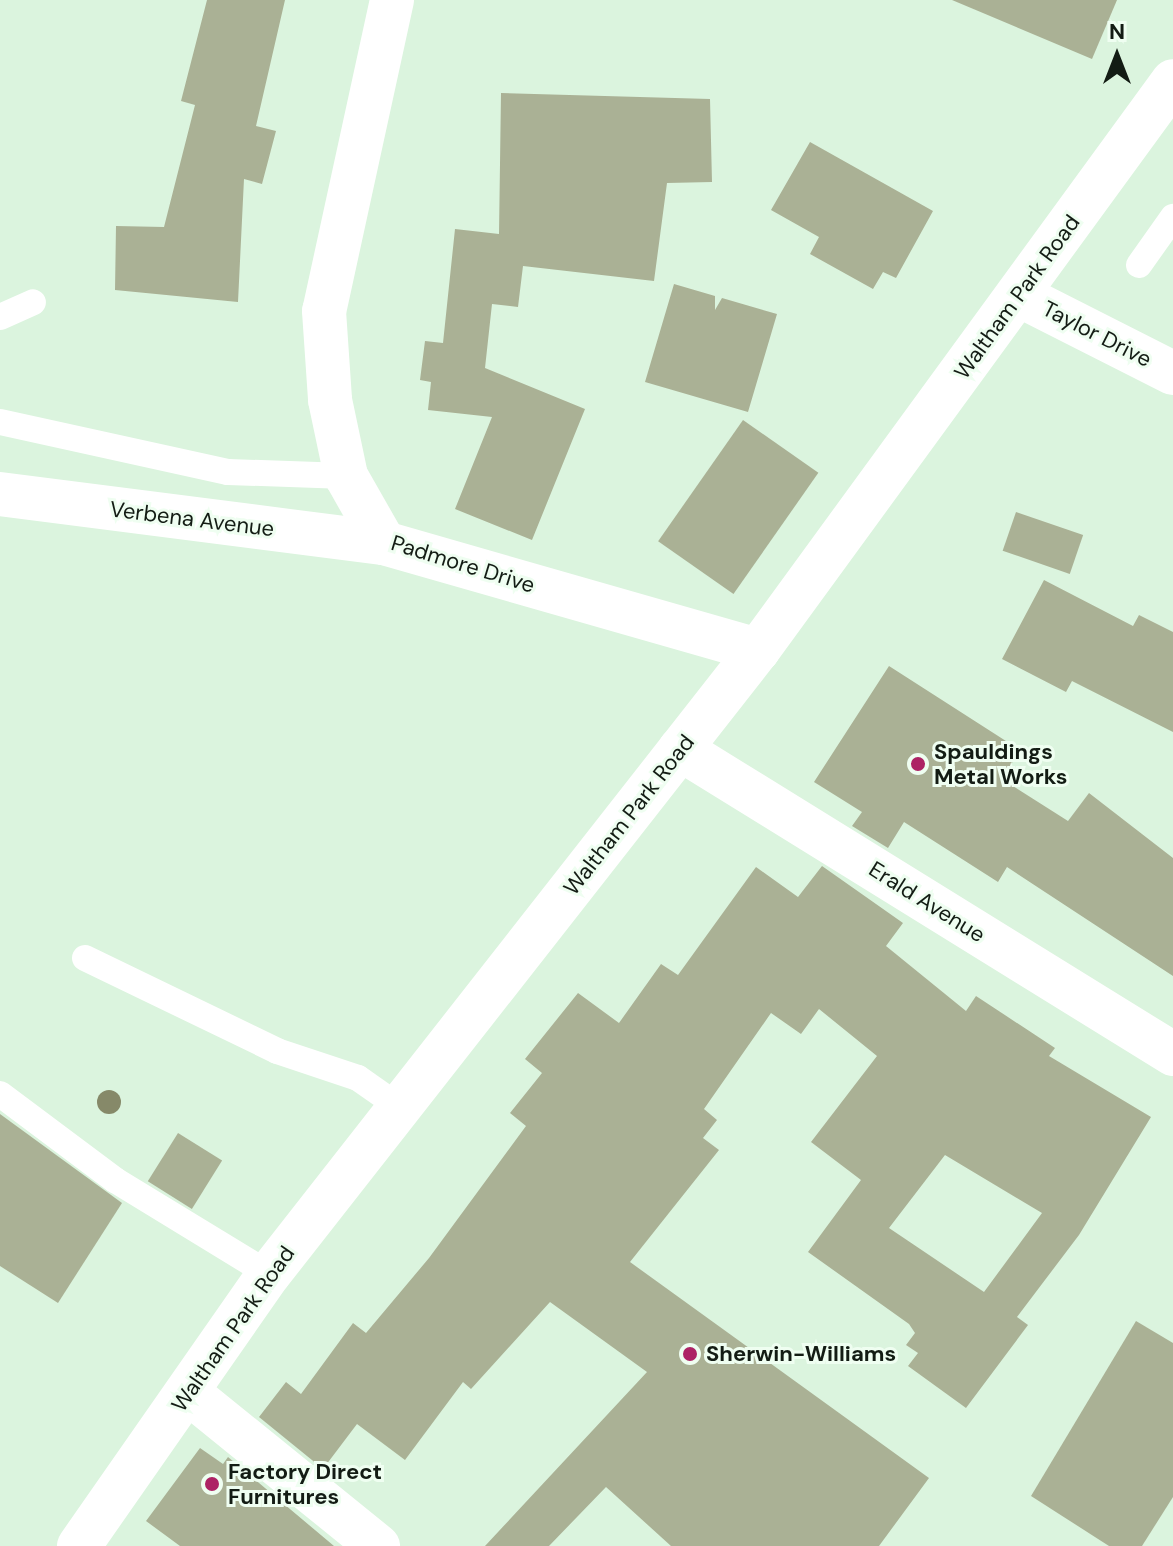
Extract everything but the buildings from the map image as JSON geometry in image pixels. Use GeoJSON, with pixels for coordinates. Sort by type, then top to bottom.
{"type":"FeatureCollection","features":[{"type":"Feature","properties":{"kind":"street","name":"Padmore Drive"},"geometry":{"type":"LineString","coordinates":[[392,0],[324,311],[330,400],[346,476],[384,543],[758,650]]}},
{"type":"Feature","properties":{"kind":"street","name":"Waltham Park Road"},"geometry":{"type":"LineString","coordinates":[[79,1546],[190,1394],[269,1274],[758,650],[1021,296],[1172,84]]}},
{"type":"Feature","properties":{"kind":"street","name":"Taylor Drive"},"geometry":{"type":"LineString","coordinates":[[1021,296],[1173,373]]}},
{"type":"Feature","properties":{"kind":"street","name":"Verbena Avenue"},"geometry":{"type":"LineString","coordinates":[[0,494],[384,543]]}},
{"type":"Feature","properties":{"kind":"street","name":"Erald Avenue"},"geometry":{"type":"LineString","coordinates":[[680,749],[1173,1054]]}},
{"type":"Feature","properties":{"kind":"street"},"geometry":{"type":"LineString","coordinates":[[190,1394],[378,1546]]}},
{"type":"Feature","properties":{"kind":"lane"},"geometry":{"type":"LineString","coordinates":[[1139,265],[1173,217]]}},
{"type":"Feature","properties":{"kind":"lane"},"geometry":{"type":"LineString","coordinates":[[0,317],[33,302]]}},
{"type":"Feature","properties":{"kind":"lane"},"geometry":{"type":"LineString","coordinates":[[0,422],[228,472],[346,476]]}},
{"type":"Feature","properties":{"kind":"lane"},"geometry":{"type":"LineString","coordinates":[[85,958],[277,1051],[358,1078],[398,1106]]}},
{"type":"Feature","properties":{"kind":"lane"},"geometry":{"type":"LineString","coordinates":[[0,1094],[115,1180],[269,1274]]}},
{"type":"Feature","properties":{"kind":"place","name":"Spauldings Metal Works"},"geometry":{"type":"Point","coordinates":[918,764]}},
{"type":"Feature","properties":{"kind":"place","name":"Sherwin-Williams"},"geometry":{"type":"Point","coordinates":[690,1354]}},
{"type":"Feature","properties":{"kind":"place","name":"Factory Direct Furnitures"},"geometry":{"type":"Point","coordinates":[212,1484]}}]}
